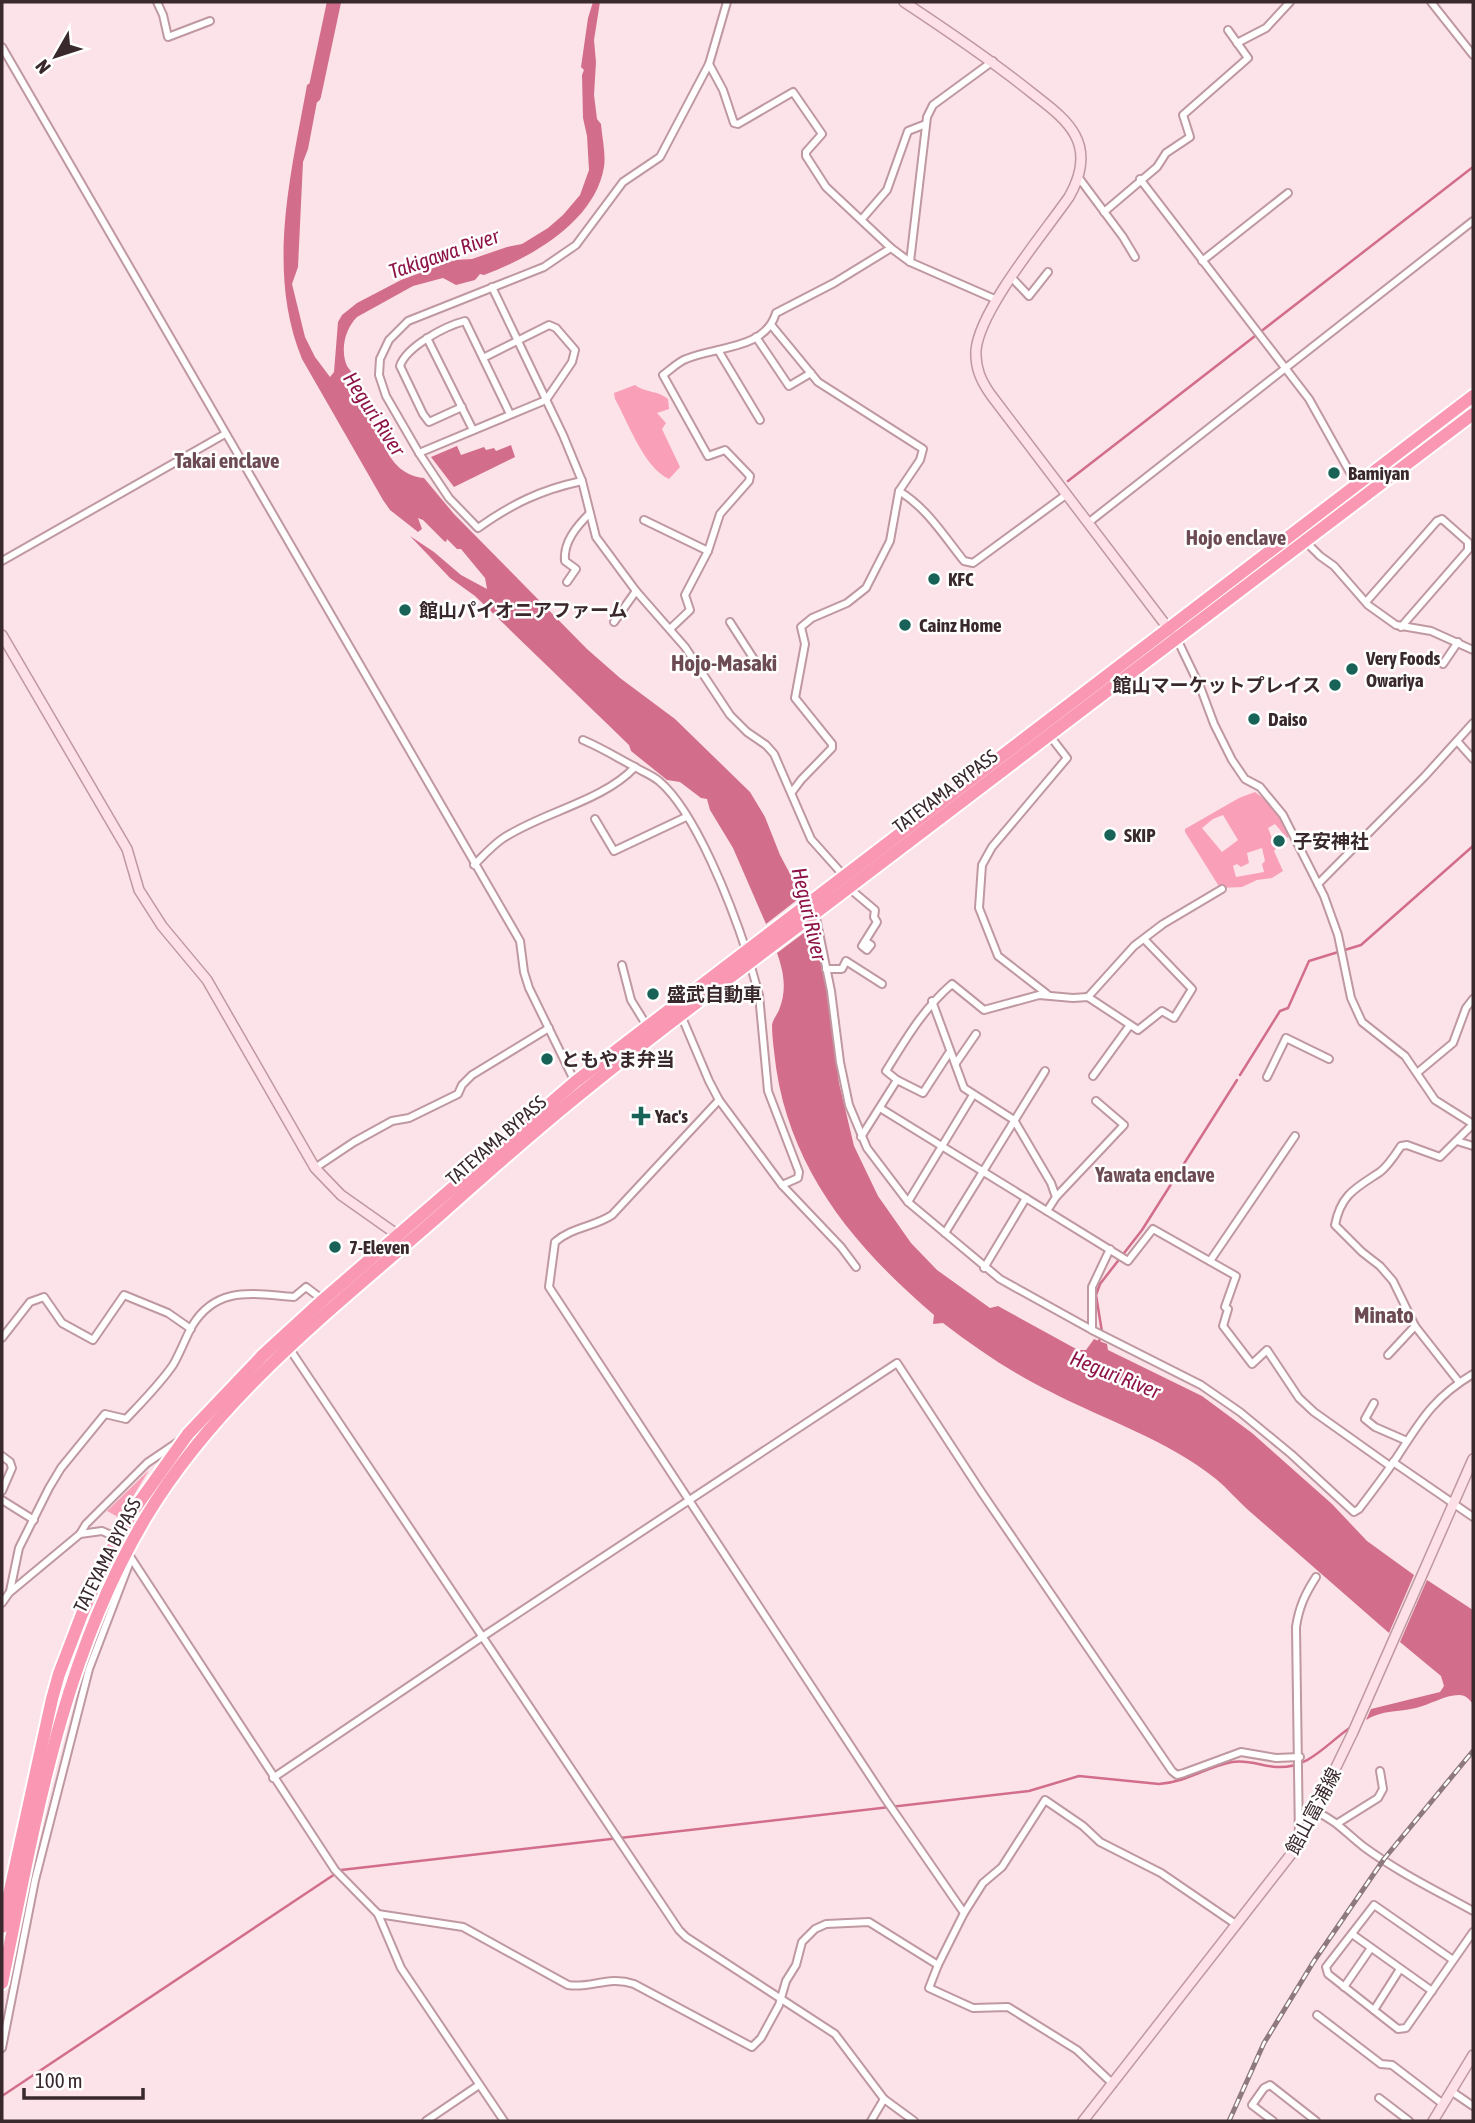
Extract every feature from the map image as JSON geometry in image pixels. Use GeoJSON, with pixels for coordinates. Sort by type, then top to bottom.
{"type":"FeatureCollection","features":[{"type":"Feature","properties":{"kind":"highway","name":"TATEYAMA BYPASS"},"geometry":{"type":"LineString","coordinates":[[2,1983],[61,1714],[96,1616],[163,1490],[238,1398],[403,1239],[575,1082],[647,1026],[812,909],[1168,628],[1473,396]]}},
{"type":"Feature","properties":{"kind":"highway","name":"TATEYAMA BYPASS"},"geometry":{"type":"LineString","coordinates":[[847,882],[1050,736],[1473,414]]}},
{"type":"Feature","properties":{"kind":"highway","name":"TATEYAMA BYPASS"},"geometry":{"type":"LineString","coordinates":[[2,1927],[38,1756],[59,1674],[82,1614],[118,1538],[150,1485],[188,1434],[228,1390],[323,1300],[403,1239],[583,1091],[681,1015],[749,956]]}},
{"type":"Feature","properties":{"kind":"street"},"geometry":{"type":"LineString","coordinates":[[157,2],[168,37],[211,21]]}},
{"type":"Feature","properties":{"kind":"street"},"geometry":{"type":"LineString","coordinates":[[582,481],[554,487],[522,500],[478,528],[449,498],[419,453],[386,396],[379,375],[380,359],[389,340],[408,321],[544,267],[576,245],[623,182],[660,157],[709,64],[727,2]]}},
{"type":"Feature","properties":{"kind":"street"},"geometry":{"type":"LineString","coordinates":[[904,2],[993,61],[1049,107],[1075,135],[1081,161],[1079,178],[1069,197],[985,321],[978,338],[976,360],[980,377],[991,396],[1177,639],[1232,760],[1245,779],[1260,787],[1283,814],[1334,922],[1351,998],[1362,1022],[1399,1050],[1435,1100],[1473,1124],[1447,1147],[1440,1157],[1407,1145],[1401,1146],[1382,1170],[1359,1184],[1342,1202],[1335,1225],[1393,1281],[1415,1326],[1459,1382]]}},
{"type":"Feature","properties":{"kind":"street"},"geometry":{"type":"LineString","coordinates":[[1237,43],[1266,28],[1290,2]]}},
{"type":"Feature","properties":{"kind":"street"},"geometry":{"type":"LineString","coordinates":[[1432,2],[1473,55]]}},
{"type":"Feature","properties":{"kind":"street"},"geometry":{"type":"LineString","coordinates":[[1104,212],[1157,167],[1166,153],[1190,137],[1184,115],[1248,58],[1228,30]]}},
{"type":"Feature","properties":{"kind":"street"},"geometry":{"type":"LineString","coordinates":[[2,47],[520,941],[529,988],[575,1082]]}},
{"type":"Feature","properties":{"kind":"street"},"geometry":{"type":"LineString","coordinates":[[911,262],[926,124],[933,105],[993,61]]}},
{"type":"Feature","properties":{"kind":"street"},"geometry":{"type":"LineString","coordinates":[[709,64],[719,82],[734,124],[793,92],[822,134],[806,152],[806,159],[826,187],[891,248],[911,262],[997,300]]}},
{"type":"Feature","properties":{"kind":"street"},"geometry":{"type":"LineString","coordinates":[[862,219],[887,190],[908,131],[926,124]]}},
{"type":"Feature","properties":{"kind":"street"},"geometry":{"type":"LineString","coordinates":[[1079,178],[1135,257]]}},
{"type":"Feature","properties":{"kind":"street"},"geometry":{"type":"LineString","coordinates":[[1140,179],[1309,399],[1357,485]]}},
{"type":"Feature","properties":{"kind":"street"},"geometry":{"type":"LineString","coordinates":[[1202,261],[1288,193]]}},
{"type":"Feature","properties":{"kind":"street"},"geometry":{"type":"LineString","coordinates":[[1088,523],[1473,221]]}},
{"type":"Feature","properties":{"kind":"street"},"geometry":{"type":"LineString","coordinates":[[670,629],[690,610],[685,595],[708,551],[720,514],[749,481],[750,476],[725,450],[708,456],[663,375],[684,359],[750,341],[772,326],[776,313],[834,283],[891,248]]}},
{"type":"Feature","properties":{"kind":"street"},"geometry":{"type":"LineString","coordinates":[[1012,278],[1029,296],[1048,272]]}},
{"type":"Feature","properties":{"kind":"street"},"geometry":{"type":"LineString","coordinates":[[492,287],[547,400],[582,481],[596,537],[636,591],[670,629],[730,715],[774,754],[811,839],[875,910],[874,917],[877,922],[864,942]]}},
{"type":"Feature","properties":{"kind":"street"},"geometry":{"type":"LineString","coordinates":[[462,407],[429,422],[400,366],[402,360],[427,338],[465,321],[510,414]]}},
{"type":"Feature","properties":{"kind":"street"},"geometry":{"type":"LineString","coordinates":[[419,453],[547,400],[572,362],[575,350],[556,328],[549,325],[483,358]]}},
{"type":"Feature","properties":{"kind":"street"},"geometry":{"type":"LineString","coordinates":[[772,326],[818,382],[923,449],[920,460],[899,491],[890,541],[866,588],[844,605],[812,618],[801,627],[805,644],[795,698],[832,744],[832,748],[792,792]]}},
{"type":"Feature","properties":{"kind":"street"},"geometry":{"type":"LineString","coordinates":[[756,337],[789,386],[811,373]]}},
{"type":"Feature","properties":{"kind":"street"},"geometry":{"type":"LineString","coordinates":[[427,338],[473,430]]}},
{"type":"Feature","properties":{"kind":"street"},"geometry":{"type":"LineString","coordinates":[[718,350],[760,421]]}},
{"type":"Feature","properties":{"kind":"street"},"geometry":{"type":"LineString","coordinates":[[2,561],[225,434]]}},
{"type":"Feature","properties":{"kind":"street"},"geometry":{"type":"LineString","coordinates":[[899,491],[914,500],[964,561],[973,563],[1067,494]]}},
{"type":"Feature","properties":{"kind":"street"},"geometry":{"type":"LineString","coordinates":[[567,582],[576,569],[565,561],[568,543],[580,523],[590,513]]}},
{"type":"Feature","properties":{"kind":"street"},"geometry":{"type":"LineString","coordinates":[[1366,602],[1437,521],[1443,519],[1468,542],[1468,550],[1401,627]]}},
{"type":"Feature","properties":{"kind":"street"},"geometry":{"type":"LineString","coordinates":[[644,520],[708,551]]}},
{"type":"Feature","properties":{"kind":"street"},"geometry":{"type":"LineString","coordinates":[[1306,541],[1334,566],[1366,602],[1401,627],[1431,631],[1473,650]]}},
{"type":"Feature","properties":{"kind":"street"},"geometry":{"type":"LineString","coordinates":[[614,622],[636,591]]}},
{"type":"Feature","properties":{"kind":"street"},"geometry":{"type":"LineString","coordinates":[[730,622],[757,664]]}},
{"type":"Feature","properties":{"kind":"street"},"geometry":{"type":"LineString","coordinates":[[2,635],[127,849],[139,890],[162,926],[207,981],[315,1167],[341,1195],[403,1239]]}},
{"type":"Feature","properties":{"kind":"street"},"geometry":{"type":"LineString","coordinates":[[1443,664],[1458,642]]}},
{"type":"Feature","properties":{"kind":"street"},"geometry":{"type":"LineString","coordinates":[[1318,884],[1473,723]]}},
{"type":"Feature","properties":{"kind":"street"},"geometry":{"type":"LineString","coordinates":[[1046,994],[998,956],[979,908],[982,865],[992,847],[1067,758],[1050,736]]}},
{"type":"Feature","properties":{"kind":"street"},"geometry":{"type":"LineString","coordinates":[[583,740],[609,751],[659,781],[671,793],[724,889],[749,956],[759,995],[768,1091],[799,1172],[798,1178],[782,1185]]}},
{"type":"Feature","properties":{"kind":"street"},"geometry":{"type":"LineString","coordinates":[[1457,741],[1473,759]]}},
{"type":"Feature","properties":{"kind":"street"},"geometry":{"type":"LineString","coordinates":[[474,865],[500,840],[607,788],[627,776],[635,767]]}},
{"type":"Feature","properties":{"kind":"street"},"geometry":{"type":"LineString","coordinates":[[595,819],[614,851],[686,817]]}},
{"type":"Feature","properties":{"kind":"street"},"geometry":{"type":"LineString","coordinates":[[1088,997],[1134,946],[1163,924],[1222,889]]}},
{"type":"Feature","properties":{"kind":"street"},"geometry":{"type":"LineString","coordinates":[[812,909],[826,969],[849,1105],[861,1137],[883,1172],[908,1202],[984,1268],[1037,1302],[1201,1385],[1240,1412],[1291,1454],[1354,1512],[1392,1464],[1429,1409],[1459,1382],[1473,1374]]}},
{"type":"Feature","properties":{"kind":"street"},"geometry":{"type":"LineString","coordinates":[[950,1053],[923,1093],[897,1080],[886,1071],[932,1001],[951,984],[984,1010],[1046,994],[1088,997],[1138,1030],[1162,1012],[1174,1018],[1192,989],[1144,939]]}},
{"type":"Feature","properties":{"kind":"street"},"geometry":{"type":"LineString","coordinates":[[826,969],[842,969],[846,961],[882,984]]}},
{"type":"Feature","properties":{"kind":"street"},"geometry":{"type":"LineString","coordinates":[[622,965],[631,1000],[647,1026]]}},
{"type":"Feature","properties":{"kind":"street"},"geometry":{"type":"LineString","coordinates":[[1417,1073],[1453,1043],[1460,1021],[1473,999]]}},
{"type":"Feature","properties":{"kind":"street"},"geometry":{"type":"LineString","coordinates":[[932,1001],[964,1088],[1014,1121],[1051,1183],[1056,1197]]}},
{"type":"Feature","properties":{"kind":"street"},"geometry":{"type":"LineString","coordinates":[[681,1015],[719,1100],[782,1185],[841,1247],[856,1267]]}},
{"type":"Feature","properties":{"kind":"street"},"geometry":{"type":"LineString","coordinates":[[1093,1076],[1130,1025]]}},
{"type":"Feature","properties":{"kind":"street"},"geometry":{"type":"LineString","coordinates":[[315,1167],[392,1121],[410,1118],[458,1094],[466,1079],[549,1028]]}},
{"type":"Feature","properties":{"kind":"street"},"geometry":{"type":"LineString","coordinates":[[956,1063],[976,1034]]}},
{"type":"Feature","properties":{"kind":"street"},"geometry":{"type":"LineString","coordinates":[[1267,1077],[1286,1038],[1329,1059]]}},
{"type":"Feature","properties":{"kind":"street"},"geometry":{"type":"LineString","coordinates":[[945,1233],[1045,1071]]}},
{"type":"Feature","properties":{"kind":"street"},"geometry":{"type":"LineString","coordinates":[[861,1137],[897,1080]]}},
{"type":"Feature","properties":{"kind":"street"},"geometry":{"type":"LineString","coordinates":[[908,1202],[973,1095]]}},
{"type":"Feature","properties":{"kind":"street"},"geometry":{"type":"LineString","coordinates":[[719,1100],[612,1215],[599,1224],[569,1231],[555,1242],[549,1287],[689,1502],[964,1913]]}},
{"type":"Feature","properties":{"kind":"street"},"geometry":{"type":"LineString","coordinates":[[1047,1211],[1056,1197],[1124,1125],[1096,1101]]}},
{"type":"Feature","properties":{"kind":"street"},"geometry":{"type":"LineString","coordinates":[[880,1108],[1128,1261],[1153,1229],[1236,1276],[1225,1307],[1228,1309],[1223,1326],[1252,1364],[1267,1350],[1299,1398],[1314,1412],[1473,1517]]}},
{"type":"Feature","properties":{"kind":"street"},"geometry":{"type":"LineString","coordinates":[[1210,1261],[1295,1136]]}},
{"type":"Feature","properties":{"kind":"street"},"geometry":{"type":"LineString","coordinates":[[1457,1140],[1473,1146]]}},
{"type":"Feature","properties":{"kind":"street"},"geometry":{"type":"LineString","coordinates":[[984,1268],[1026,1198]]}},
{"type":"Feature","properties":{"kind":"street"},"geometry":{"type":"LineString","coordinates":[[1094,1332],[1092,1287],[1110,1249]]}},
{"type":"Feature","properties":{"kind":"street"},"geometry":{"type":"LineString","coordinates":[[9,1593],[19,1548],[61,1468],[105,1414],[126,1419],[172,1366],[191,1329],[209,1304],[243,1293],[294,1297],[306,1287],[323,1300]]}},
{"type":"Feature","properties":{"kind":"street"},"geometry":{"type":"LineString","coordinates":[[2,1338],[30,1302],[44,1297],[62,1323],[93,1340],[124,1295],[168,1313],[191,1329]]}},
{"type":"Feature","properties":{"kind":"street"},"geometry":{"type":"LineString","coordinates":[[1388,1354],[1415,1326]]}},
{"type":"Feature","properties":{"kind":"street"},"geometry":{"type":"LineString","coordinates":[[289,1348],[682,1934],[839,2038],[884,2099],[914,2121]]}},
{"type":"Feature","properties":{"kind":"street"},"geometry":{"type":"LineString","coordinates":[[273,1778],[897,1363],[1171,1771],[1177,1775],[1241,1752],[1300,1759]]}},
{"type":"Feature","properties":{"kind":"street"},"geometry":{"type":"LineString","coordinates":[[1374,1404],[1365,1419],[1407,1441]]}},
{"type":"Feature","properties":{"kind":"street"},"geometry":{"type":"LineString","coordinates":[[2,1603],[9,1593],[80,1534],[86,1524],[147,1463],[188,1434]]}},
{"type":"Feature","properties":{"kind":"street"},"geometry":{"type":"LineString","coordinates":[[2,1456],[10,1462],[12,1468],[2,1491]]}},
{"type":"Feature","properties":{"kind":"street","name":"館山富浦線"},"geometry":{"type":"LineString","coordinates":[[1083,2121],[1299,1844],[1353,1732],[1473,1459]]}},
{"type":"Feature","properties":{"kind":"street"},"geometry":{"type":"LineString","coordinates":[[2,1500],[34,1520]]}},
{"type":"Feature","properties":{"kind":"street"},"geometry":{"type":"LineString","coordinates":[[80,1534],[102,1531],[118,1538],[337,1872],[378,1914],[401,1968],[504,2121]]}},
{"type":"Feature","properties":{"kind":"street"},"geometry":{"type":"LineString","coordinates":[[2,2048],[35,1880],[89,1670],[129,1555]]}},
{"type":"Feature","properties":{"kind":"street"},"geometry":{"type":"LineString","coordinates":[[1299,1844],[1297,1619],[1304,1597],[1316,1577]]}},
{"type":"Feature","properties":{"kind":"street"},"geometry":{"type":"LineString","coordinates":[[1338,1823],[1378,1798],[1383,1788],[1380,1771]]}},
{"type":"Feature","properties":{"kind":"street"},"geometry":{"type":"LineString","coordinates":[[1113,2084],[1077,2050],[1008,2007],[973,2008],[929,1989],[964,1913],[983,1884],[1002,1867],[1045,1800],[1083,1825],[1100,1842],[1161,1873],[1237,1925]]}},
{"type":"Feature","properties":{"kind":"street"},"geometry":{"type":"LineString","coordinates":[[1316,1812],[1338,1823],[1363,1846],[1410,1877],[1473,1911]]}},
{"type":"Feature","properties":{"kind":"street"},"geometry":{"type":"LineString","coordinates":[[1452,1960],[1374,1905],[1326,1967],[1328,1974],[1398,2029],[1406,2028],[1473,1932]]}},
{"type":"Feature","properties":{"kind":"street"},"geometry":{"type":"LineString","coordinates":[[378,1914],[463,1927],[568,1985],[610,1980],[634,1984],[748,2047],[755,2046],[761,2038],[779,2005],[786,1981],[796,1965],[802,1942],[815,1929],[826,1924],[869,1922],[938,1965]]}},
{"type":"Feature","properties":{"kind":"street"},"geometry":{"type":"LineString","coordinates":[[1352,1934],[1432,1991]]}},
{"type":"Feature","properties":{"kind":"street"},"geometry":{"type":"LineString","coordinates":[[1344,1987],[1371,1948]]}},
{"type":"Feature","properties":{"kind":"street"},"geometry":{"type":"LineString","coordinates":[[1374,2010],[1400,1969]]}},
{"type":"Feature","properties":{"kind":"street"},"geometry":{"type":"LineString","coordinates":[[1317,2015],[1381,2064],[1392,2065],[1443,2104]]}},
{"type":"Feature","properties":{"kind":"street"},"geometry":{"type":"LineString","coordinates":[[1433,2121],[1473,2055]]}},
{"type":"Feature","properties":{"kind":"street"},"geometry":{"type":"LineString","coordinates":[[426,2121],[479,2085]]}},
{"type":"Feature","properties":{"kind":"street"},"geometry":{"type":"LineString","coordinates":[[1273,2121],[1252,2105],[1264,2088],[1270,2085],[1310,2120]]}},
{"type":"Feature","properties":{"kind":"street"},"geometry":{"type":"LineString","coordinates":[[1451,2091],[1473,2106]]}},
{"type":"Feature","properties":{"kind":"street"},"geometry":{"type":"LineString","coordinates":[[1379,2098],[1409,2121]]}},
{"type":"Feature","properties":{"kind":"street"},"geometry":{"type":"LineString","coordinates":[[871,2121],[884,2099]]}},
{"type":"Feature","properties":{"kind":"shaded area"},"geometry":{"type":"Polygon","coordinates":[[[635,385],[668,399],[669,409],[657,413],[666,423],[662,429],[680,467],[669,479],[644,455],[615,399],[614,393],[635,385]]]}},
{"type":"Feature","properties":{"kind":"shaded area"},"geometry":{"type":"Polygon","coordinates":[[[1255,792],[1271,805],[1284,822],[1290,835],[1287,838],[1275,824],[1268,828],[1283,871],[1272,878],[1257,880],[1242,887],[1220,888],[1185,829],[1239,798],[1255,792]],[[1223,815],[1202,828],[1222,852],[1238,840],[1223,815]],[[1262,848],[1247,853],[1249,863],[1241,867],[1237,864],[1233,866],[1236,877],[1264,872],[1262,848]]]}},
{"type":"Feature","properties":{"kind":"shaded area"},"geometry":{"type":"Polygon","coordinates":[[[149,1470],[122,1515],[118,1517],[107,1511],[149,1470]]]}},
{"type":"Feature","properties":{"kind":"water"},"geometry":{"type":"Polygon","coordinates":[[[593,2],[600,2],[594,40],[594,95],[597,119],[601,124],[604,167],[598,187],[588,205],[558,235],[521,259],[484,275],[480,274],[475,280],[456,285],[443,278],[413,286],[357,317],[349,327],[345,340],[345,360],[353,375],[354,392],[371,414],[382,441],[397,466],[409,474],[424,478],[454,514],[587,649],[620,678],[675,719],[750,792],[765,817],[780,855],[802,896],[766,924],[733,848],[710,810],[707,799],[701,798],[680,782],[667,780],[631,751],[629,745],[475,596],[450,578],[410,536],[461,575],[487,589],[485,578],[461,549],[457,549],[447,539],[444,541],[423,520],[418,518],[422,529],[418,532],[390,510],[302,359],[291,326],[285,292],[285,222],[307,85],[318,78],[320,86],[303,162],[298,267],[292,284],[305,337],[315,357],[330,377],[334,372],[338,322],[342,315],[357,303],[401,280],[455,260],[472,259],[522,244],[548,228],[580,195],[589,170],[583,118],[584,70],[581,67],[593,2]]]}},
{"type":"Feature","properties":{"kind":"water"},"geometry":{"type":"Polygon","coordinates":[[[511,445],[515,457],[454,487],[431,457],[457,446],[461,455],[484,447],[486,450],[494,448],[496,451],[511,445]]]}},
{"type":"Feature","properties":{"kind":"water"},"geometry":{"type":"Polygon","coordinates":[[[813,926],[829,997],[839,1083],[854,1146],[878,1196],[911,1243],[937,1270],[990,1308],[998,1306],[1078,1350],[1086,1350],[1094,1339],[1107,1344],[1108,1350],[1202,1396],[1252,1433],[1332,1504],[1367,1541],[1414,1575],[1389,1633],[1247,1509],[1220,1482],[1197,1465],[1157,1442],[1022,1377],[943,1323],[933,1324],[934,1315],[876,1260],[850,1230],[827,1199],[792,1130],[781,1092],[774,1051],[772,1025],[784,988],[777,953],[813,926]]]}},
{"type":"Feature","properties":{"kind":"water"},"geometry":{"type":"Polygon","coordinates":[[[1427,1580],[1473,1610],[1473,1704],[1461,1695],[1454,1695],[1416,1708],[1378,1714],[1366,1720],[1371,1709],[1440,1692],[1444,1686],[1441,1676],[1400,1642],[1427,1580]]]}},
{"type":"Feature","properties":{"kind":"waterway","name":"Heguri River"},"geometry":{"type":"LineString","coordinates":[[314,96],[334,2]]}},
{"type":"Feature","properties":{"kind":"waterway"},"geometry":{"type":"LineString","coordinates":[[1068,481],[1473,167]]}},
{"type":"Feature","properties":{"kind":"waterway"},"geometry":{"type":"LineString","coordinates":[[1240,1075],[1280,1011],[1288,1008],[1309,961],[1361,945],[1473,846]]}},
{"type":"Feature","properties":{"kind":"waterway"},"geometry":{"type":"LineString","coordinates":[[1098,1345],[1102,1332],[1096,1295],[1100,1284],[1142,1230],[1237,1080]]}},
{"type":"Feature","properties":{"kind":"waterway"},"geometry":{"type":"LineString","coordinates":[[2,2096],[341,1870],[1029,1791],[1079,1776],[1159,1784],[1232,1762],[1288,1767],[1308,1760],[1351,1727]]}},
{"type":"Feature","properties":{"kind":"railway"},"geometry":{"type":"LineString","coordinates":[[1229,2121],[1264,2043],[1314,1961],[1384,1859],[1473,1751]]}},
{"type":"Feature","properties":{"kind":"place","name":"Bamiyan"},"geometry":{"type":"Point","coordinates":[1334,473]}},
{"type":"Feature","properties":{"kind":"place","name":"KFC"},"geometry":{"type":"Point","coordinates":[934,579]}},
{"type":"Feature","properties":{"kind":"place","name":"館山パイオニアファーム"},"geometry":{"type":"Point","coordinates":[405,610]}},
{"type":"Feature","properties":{"kind":"place","name":"Cainz Home"},"geometry":{"type":"Point","coordinates":[905,625]}},
{"type":"Feature","properties":{"kind":"place","name":"Very Foods Owariya"},"geometry":{"type":"Point","coordinates":[1352,669]}},
{"type":"Feature","properties":{"kind":"place","name":"館山マーケットプレイス"},"geometry":{"type":"Point","coordinates":[1335,685]}},
{"type":"Feature","properties":{"kind":"place","name":"Daiso"},"geometry":{"type":"Point","coordinates":[1254,719]}},
{"type":"Feature","properties":{"kind":"place","name":"SKIP"},"geometry":{"type":"Point","coordinates":[1110,835]}},
{"type":"Feature","properties":{"kind":"place","name":"子安神社"},"geometry":{"type":"Point","coordinates":[1279,841]}},
{"type":"Feature","properties":{"kind":"place","name":"盛武自動車"},"geometry":{"type":"Point","coordinates":[653,994]}},
{"type":"Feature","properties":{"kind":"place","name":"ともやま弁当"},"geometry":{"type":"Point","coordinates":[547,1059]}},
{"type":"Feature","properties":{"kind":"place","name":"Yac's"},"geometry":{"type":"Point","coordinates":[641,1116]}},
{"type":"Feature","properties":{"kind":"place","name":"7-Eleven"},"geometry":{"type":"Point","coordinates":[335,1247]}},
{"type":"Feature","properties":{"kind":"district","name":"Takai enclave"},"geometry":{"type":"Point","coordinates":[227,461]}},
{"type":"Feature","properties":{"kind":"district","name":"Hojo enclave"},"geometry":{"type":"Point","coordinates":[1236,538]}},
{"type":"Feature","properties":{"kind":"district","name":"Hojo-Masaki"},"geometry":{"type":"Point","coordinates":[724,663]}},
{"type":"Feature","properties":{"kind":"district","name":"Yawata enclave"},"geometry":{"type":"Point","coordinates":[1155,1175]}},
{"type":"Feature","properties":{"kind":"district","name":"Minato"},"geometry":{"type":"Point","coordinates":[1384,1315]}},
{"type":"Feature","properties":{"kind":"water label","name":"Takigawa River"},"geometry":{"type":"Point","coordinates":[444,254]}}]}
